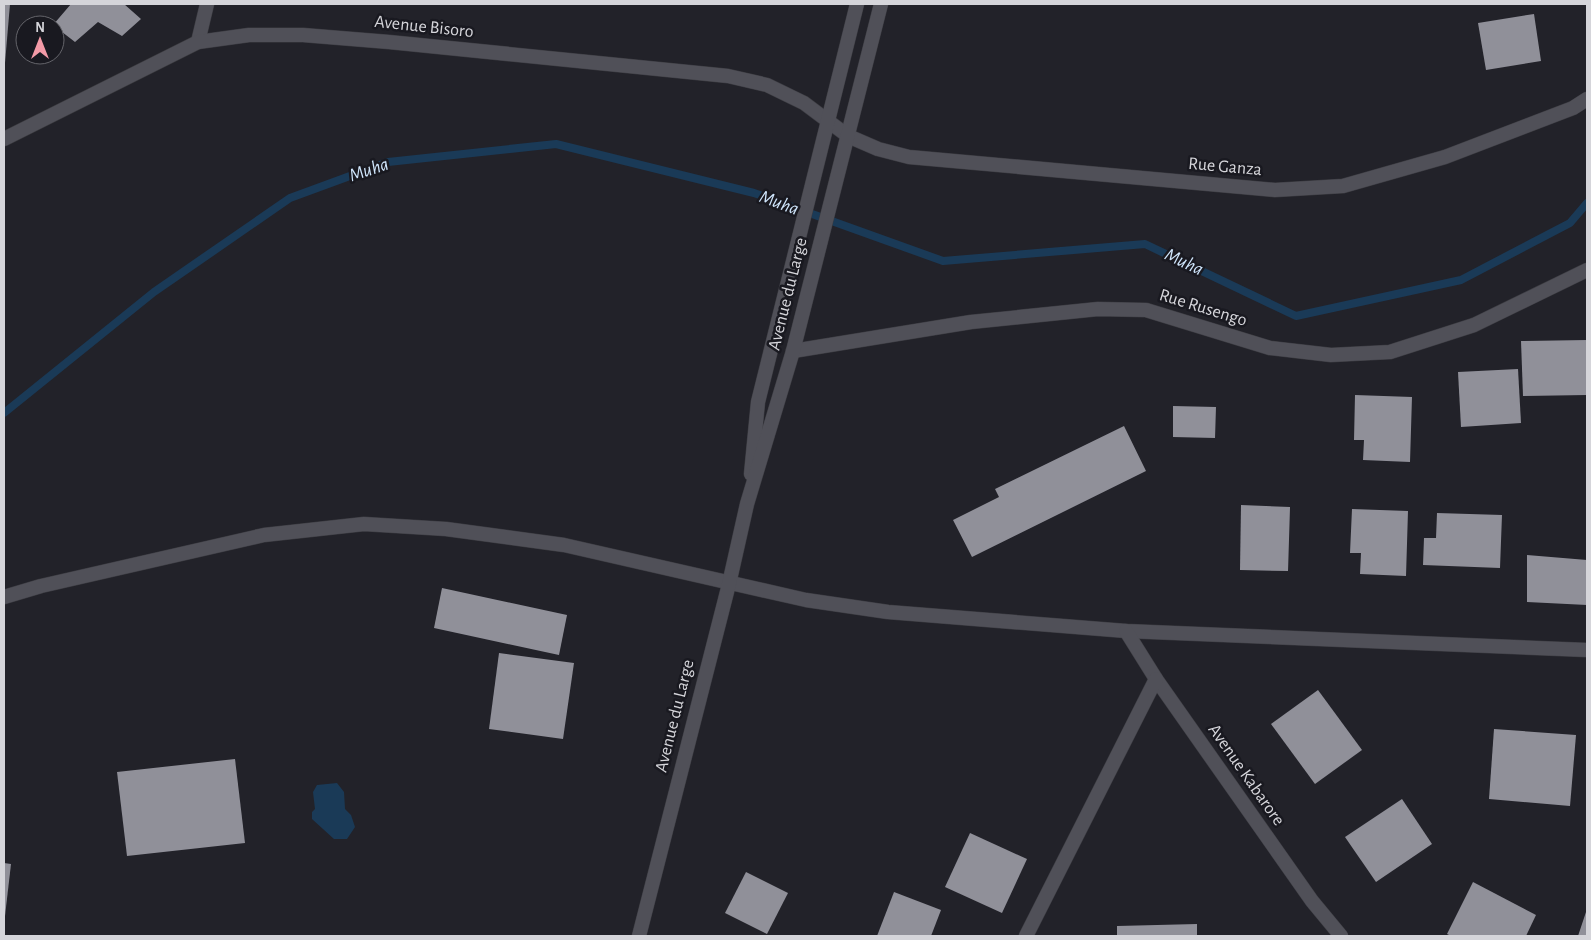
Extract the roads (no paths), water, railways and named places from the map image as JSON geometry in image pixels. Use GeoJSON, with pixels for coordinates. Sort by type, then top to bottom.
{"type":"FeatureCollection","features":[{"type":"Feature","properties":{"kind":"street"},"geometry":{"type":"LineString","coordinates":[[198,42],[207,4]]}},
{"type":"Feature","properties":{"kind":"street","name":"Avenue du Large"},"geometry":{"type":"LineString","coordinates":[[747,504],[758,402],[857,4]]}},
{"type":"Feature","properties":{"kind":"street","name":"Avenue du Large"},"geometry":{"type":"LineString","coordinates":[[639,936],[729,584],[747,504],[793,351],[881,4]]}},
{"type":"Feature","properties":{"kind":"street","name":"Avenue Bisoro"},"geometry":{"type":"LineString","coordinates":[[4,140],[198,42],[249,35],[303,35],[728,76],[767,86],[804,103],[828,119],[848,136]]}},
{"type":"Feature","properties":{"kind":"street","name":"Rue Ganza"},"geometry":{"type":"LineString","coordinates":[[848,136],[878,149],[909,157],[1275,190],[1343,186],[1436,160],[1573,108],[1587,99]]}},
{"type":"Feature","properties":{"kind":"street","name":"Rue Rusengo"},"geometry":{"type":"LineString","coordinates":[[793,351],[971,322],[1098,309],[1146,310],[1270,348],[1332,355],[1390,352],[1474,325],[1587,270]]}},
{"type":"Feature","properties":{"kind":"street"},"geometry":{"type":"LineString","coordinates":[[4,598],[41,586],[264,535],[364,524],[446,529],[564,545],[806,600],[888,612],[1126,631],[1587,650]]}},
{"type":"Feature","properties":{"kind":"street","name":"Avenue Kabarore"},"geometry":{"type":"LineString","coordinates":[[1126,631],[1156,679],[1312,901],[1341,936]]}},
{"type":"Feature","properties":{"kind":"street"},"geometry":{"type":"LineString","coordinates":[[1026,936],[1156,679]]}},
{"type":"Feature","properties":{"kind":"water"},"geometry":{"type":"Polygon","coordinates":[[[337,783],[344,792],[345,809],[351,815],[355,827],[347,839],[334,839],[312,819],[312,812],[315,809],[313,792],[317,785],[337,783]]]}},
{"type":"Feature","properties":{"kind":"waterway","name":"Muha"},"geometry":{"type":"LineString","coordinates":[[4,413],[154,292],[290,198],[388,162],[556,144],[754,193],[943,261],[1145,244],[1296,316],[1461,280],[1570,223],[1587,203]]}}]}
